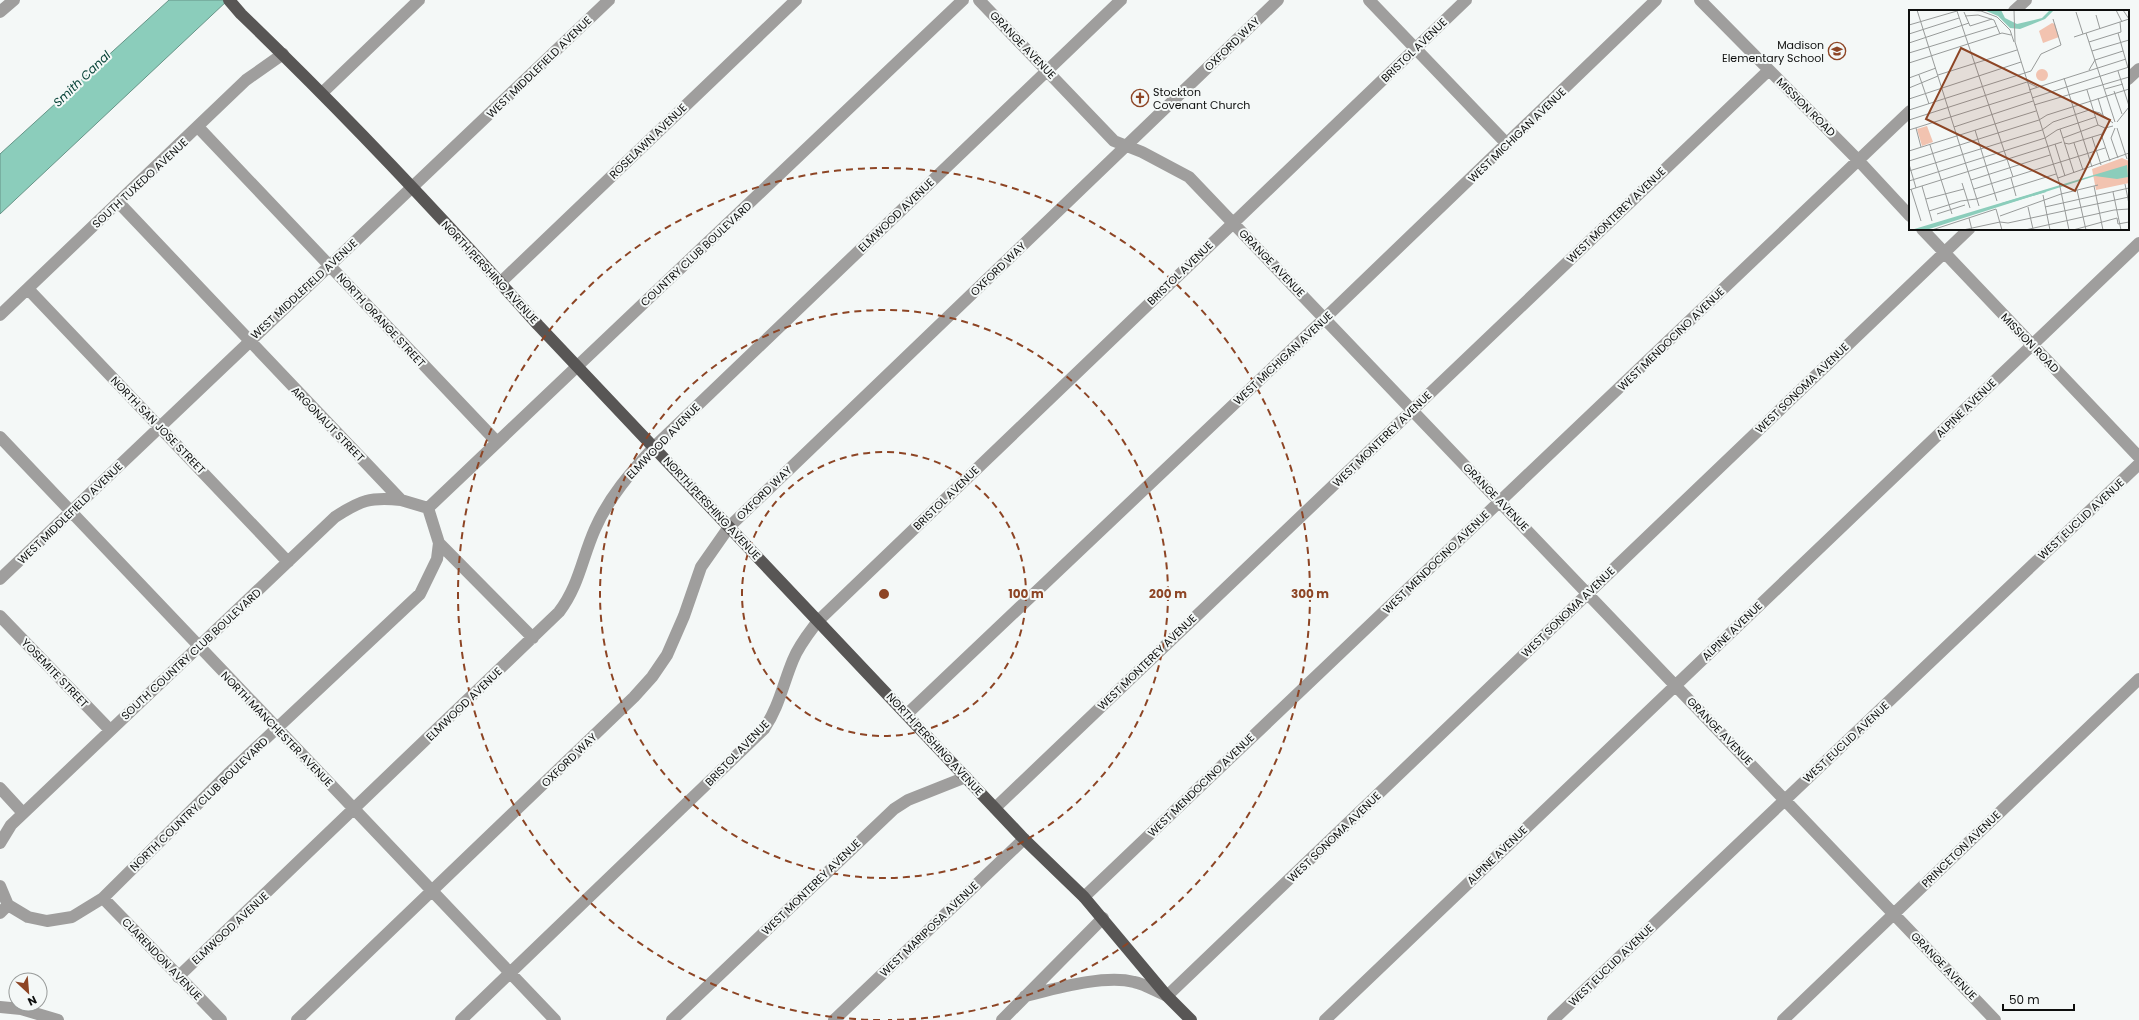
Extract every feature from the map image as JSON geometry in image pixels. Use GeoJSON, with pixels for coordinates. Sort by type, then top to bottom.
{"type":"FeatureCollection","features":[{"type":"Feature","properties":{"kind":"main road","name":"NORTH PERSHING AVENUE"},"geometry":{"type":"LineString","coordinates":[[230,1],[322,93],[577,366],[1024,839],[1084,897],[1168,996],[1191,1020]]}},
{"type":"Feature","properties":{"kind":"street"},"geometry":{"type":"LineString","coordinates":[[0,12],[14,0]]}},
{"type":"Feature","properties":{"kind":"street"},"geometry":{"type":"LineString","coordinates":[[322,93],[419,0]]}},
{"type":"Feature","properties":{"kind":"street","name":"WEST MIDDLEFIELD AVENUE"},"geometry":{"type":"LineString","coordinates":[[0,579],[329,265],[412,189],[608,0]]}},
{"type":"Feature","properties":{"kind":"street","name":"ROSELAWN AVENUE"},"geometry":{"type":"LineString","coordinates":[[500,282],[796,0]]}},
{"type":"Feature","properties":{"kind":"street","name":"COUNTRY CLUB BOULEVARD"},"geometry":{"type":"LineString","coordinates":[[428,508],[963,0]]}},
{"type":"Feature","properties":{"kind":"street","name":"GRANGE AVENUE"},"geometry":{"type":"LineString","coordinates":[[979,0],[1114,141],[1189,177],[1995,1020]]}},
{"type":"Feature","properties":{"kind":"street","name":"ELMWOOD AVENUE"},"geometry":{"type":"LineString","coordinates":[[178,977],[533,638],[566,604],[575,587],[588,546],[603,512],[627,478],[654,447],[1121,0]]}},
{"type":"Feature","properties":{"kind":"street","name":"OXFORD WAY"},"geometry":{"type":"LineString","coordinates":[[298,1020],[634,697],[652,677],[677,634],[701,567],[729,527],[1278,0]]}},
{"type":"Feature","properties":{"kind":"street"},"geometry":{"type":"LineString","coordinates":[[1369,0],[1507,144]]}},
{"type":"Feature","properties":{"kind":"street","name":"BRISTOL AVENUE"},"geometry":{"type":"LineString","coordinates":[[461,1020],[764,729],[779,701],[793,660],[804,639],[818,621],[1466,0]]}},
{"type":"Feature","properties":{"kind":"street","name":"WEST MICHIGAN AVENUE"},"geometry":{"type":"LineString","coordinates":[[907,714],[1325,318],[1656,0]]}},
{"type":"Feature","properties":{"kind":"street","name":"MISSION ROAD"},"geometry":{"type":"LineString","coordinates":[[1700,0],[1858,160],[1909,215]]}},
{"type":"Feature","properties":{"kind":"street"},"geometry":{"type":"LineString","coordinates":[[2015,10],[2026,0]]}},
{"type":"Feature","properties":{"kind":"street","name":"SOUTH TUXEDO AVENUE"},"geometry":{"type":"LineString","coordinates":[[0,315],[246,80],[283,54]]}},
{"type":"Feature","properties":{"kind":"street"},"geometry":{"type":"LineString","coordinates":[[2129,78],[2139,69]]}},
{"type":"Feature","properties":{"kind":"street","name":"WEST MONTEREY AVENUE"},"geometry":{"type":"LineString","coordinates":[[995,808],[1769,70]]}},
{"type":"Feature","properties":{"kind":"street","name":"WEST MENDOCINO AVENUE"},"geometry":{"type":"LineString","coordinates":[[1084,897],[1909,111]]}},
{"type":"Feature","properties":{"kind":"street","name":"NORTH ORANGE STREET"},"geometry":{"type":"LineString","coordinates":[[198,127],[497,442]]}},
{"type":"Feature","properties":{"kind":"street","name":"ARGONAUT STREET"},"geometry":{"type":"LineString","coordinates":[[118,203],[401,500],[428,508]]}},
{"type":"Feature","properties":{"kind":"street","name":"MISSION ROAD"},"geometry":{"type":"LineString","coordinates":[[1923,230],[2139,457]]}},
{"type":"Feature","properties":{"kind":"street","name":"WEST SONOMA AVENUE"},"geometry":{"type":"LineString","coordinates":[[1168,996],[1968,230]]}},
{"type":"Feature","properties":{"kind":"street","name":"ALPINE AVENUE"},"geometry":{"type":"LineString","coordinates":[[1325,1020],[2139,243]]}},
{"type":"Feature","properties":{"kind":"street","name":"NORTH SAN JOSE STREET"},"geometry":{"type":"LineString","coordinates":[[28,289],[288,562]]}},
{"type":"Feature","properties":{"kind":"street","name":"NORTH MANCHESTER AVENUE"},"geometry":{"type":"LineString","coordinates":[[0,438],[431,892],[555,1020]]}},
{"type":"Feature","properties":{"kind":"street","name":"WEST EUCLID AVENUE"},"geometry":{"type":"LineString","coordinates":[[1553,1020],[2139,464]]}},
{"type":"Feature","properties":{"kind":"street","name":"SOUTH COUNTRY CLUB BOULEVARD"},"geometry":{"type":"LineString","coordinates":[[0,843],[11,825],[23,812],[200,647],[335,517],[356,503],[378,498],[401,500]]}},
{"type":"Feature","properties":{"kind":"street"},"geometry":{"type":"LineString","coordinates":[[428,508],[439,543],[533,638]]}},
{"type":"Feature","properties":{"kind":"street","name":"NORTH COUNTRY CLUB BOULEVARD"},"geometry":{"type":"LineString","coordinates":[[4,909],[28,917],[47,921],[72,917],[103,898],[277,729],[420,594],[437,560],[439,543]]}},
{"type":"Feature","properties":{"kind":"street","name":"YOSEMITE STREET"},"geometry":{"type":"LineString","coordinates":[[0,616],[110,730]]}},
{"type":"Feature","properties":{"kind":"street","name":"PRINCETON AVENUE"},"geometry":{"type":"LineString","coordinates":[[1782,1020],[2139,679]]}},
{"type":"Feature","properties":{"kind":"street","name":"WEST MONTEREY AVENUE"},"geometry":{"type":"LineString","coordinates":[[672,1020],[894,809],[908,800],[966,776]]}},
{"type":"Feature","properties":{"kind":"street"},"geometry":{"type":"LineString","coordinates":[[0,788],[23,812]]}},
{"type":"Feature","properties":{"kind":"street","name":"WEST MARIPOSA AVENUE"},"geometry":{"type":"LineString","coordinates":[[834,1020],[1024,839]]}},
{"type":"Feature","properties":{"kind":"street"},"geometry":{"type":"LineString","coordinates":[[0,886],[4,909]]}},
{"type":"Feature","properties":{"kind":"street","name":"CLARENDON AVENUE"},"geometry":{"type":"LineString","coordinates":[[103,898],[221,1020]]}},
{"type":"Feature","properties":{"kind":"street"},"geometry":{"type":"LineString","coordinates":[[1002,1020],[1103,918]]}},
{"type":"Feature","properties":{"kind":"street"},"geometry":{"type":"LineString","coordinates":[[1025,996],[1072,985],[1106,981],[1133,981],[1168,996]]}},
{"type":"Feature","properties":{"kind":"street"},"geometry":{"type":"LineString","coordinates":[[0,1007],[21,1009],[58,1020]]}},
{"type":"Feature","properties":{"kind":"shaded area"},"geometry":{"type":"Polygon","coordinates":[[[169,0],[228,0],[0,214],[0,154],[169,0]]]}},
{"type":"Feature","properties":{"kind":"place","name":"Madison Elementary School"},"geometry":{"type":"Point","coordinates":[1837,51]}},
{"type":"Feature","properties":{"kind":"place","name":"Stockton Covenant Church"},"geometry":{"type":"Point","coordinates":[1140,98]}},
{"type":"Feature","properties":{"kind":"water label","name":"Smith Canal"},"geometry":{"type":"Point","coordinates":[82,79]}}]}
